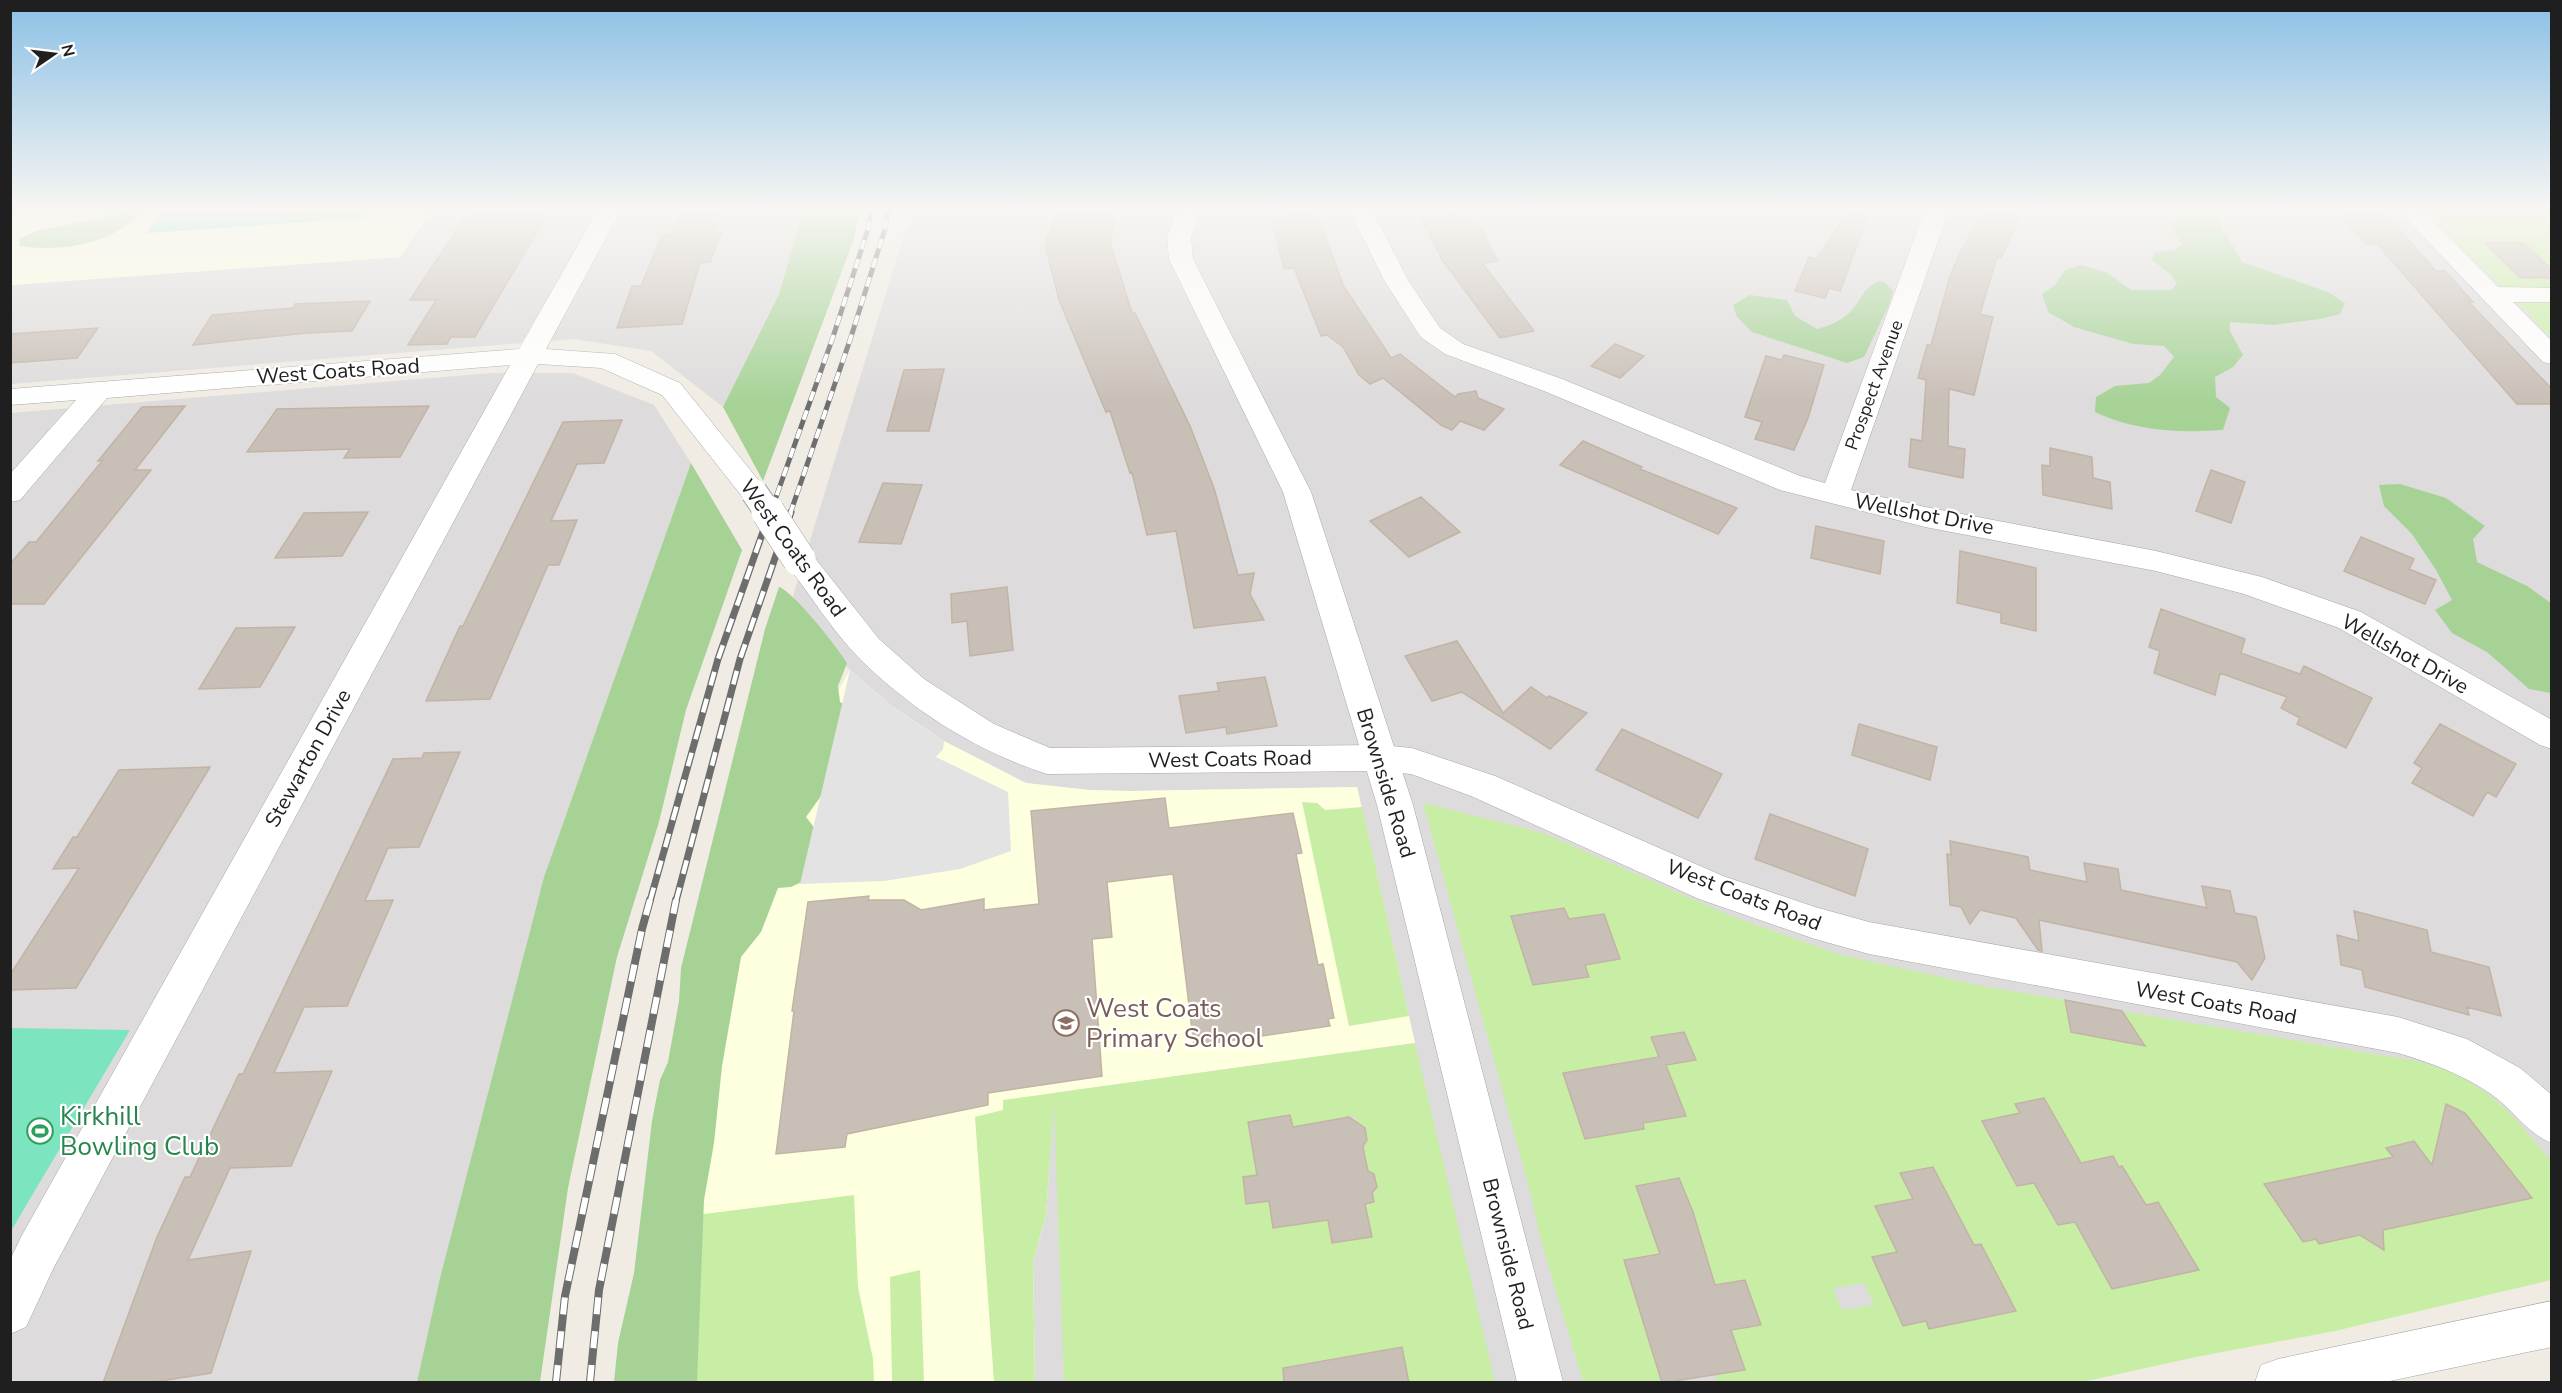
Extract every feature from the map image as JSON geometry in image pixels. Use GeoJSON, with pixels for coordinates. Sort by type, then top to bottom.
{"type":"FeatureCollection","features":[{"type":"Feature","properties":{"kind":"street","name":"Stewarton Drive"},"geometry":{"type":"LineString","coordinates":[[10,1311],[43,1242],[574,273]]}},
{"type":"Feature","properties":{"kind":"street","name":"Brownside Road"},"geometry":{"type":"LineString","coordinates":[[1188,273],[1298,492],[1395,805],[1449,1011],[1540,1383]]}},
{"type":"Feature","properties":{"kind":"street","name":"Wellshot Drive"},"geometry":{"type":"LineString","coordinates":[[1392,273],[1431,333],[1454,349],[1553,384],[1739,464],[1790,483],[1835,496],[1925,517],[2156,561],[2252,585],[2350,620],[2552,736]]}},
{"type":"Feature","properties":{"kind":"street","name":"Prospect Avenue"},"geometry":{"type":"LineString","coordinates":[[1835,496],[1914,273]]}},
{"type":"Feature","properties":{"kind":"street"},"geometry":{"type":"LineString","coordinates":[[2470,273],[2552,356]]}},
{"type":"Feature","properties":{"kind":"street"},"geometry":{"type":"LineString","coordinates":[[2490,294],[2552,295]]}},
{"type":"Feature","properties":{"kind":"street","name":"West Coats Road"},"geometry":{"type":"LineString","coordinates":[[10,397],[529,356],[606,360],[671,389],[754,492],[799,559],[868,647],[912,688],[982,733],[1047,761],[1380,758],[1412,761],[1483,786],[1712,888],[1815,924],[1869,938],[2182,998],[2398,1035],[2453,1052],[2506,1081],[2552,1123]]}},
{"type":"Feature","properties":{"kind":"street"},"geometry":{"type":"LineString","coordinates":[[10,493],[99,390]]}},
{"type":"Feature","properties":{"kind":"street"},"geometry":{"type":"LineString","coordinates":[[2278,1383],[2552,1324]]}},
{"type":"Feature","properties":{"kind":"shaded area"},"geometry":{"type":"Polygon","coordinates":[[[11,273],[178,273],[11,285],[11,273]]]}},
{"type":"Feature","properties":{"kind":"shaded area"},"geometry":{"type":"Polygon","coordinates":[[[177,273],[785,273],[779,294],[723,407],[651,351],[574,339],[11,384],[10,285],[177,273]]]}},
{"type":"Feature","properties":{"kind":"shaded area"},"geometry":{"type":"Polygon","coordinates":[[[892,273],[2551,273],[2551,1262],[2044,1382],[1035,1382],[1033,1262],[1046,1215],[1054,1092],[1415,1043],[1357,787],[1130,791],[1089,790],[1026,783],[944,741],[893,707],[850,670],[790,606],[892,273]]]}},
{"type":"Feature","properties":{"kind":"shaded area"},"geometry":{"type":"Polygon","coordinates":[[[491,373],[573,373],[654,405],[691,463],[544,877],[440,1278],[417,1382],[11,1382],[11,413],[491,373]]]}},
{"type":"Feature","properties":{"kind":"shaded area","name":"West Coats Primary School"},"geometry":{"type":"Polygon","coordinates":[[[850,670],[893,707],[944,741],[1026,783],[1089,790],[1130,791],[1357,787],[1415,1043],[1054,1093],[1046,1215],[1033,1262],[1035,1382],[686,1382],[699,1178],[764,822],[850,670]]]}},
{"type":"Feature","properties":{"kind":"shaded area"},"geometry":{"type":"Polygon","coordinates":[[[850,670],[893,707],[944,741],[943,749],[936,757],[1008,792],[1011,851],[960,869],[884,881],[800,884],[850,670]]]}},
{"type":"Feature","properties":{"kind":"green space"},"geometry":{"type":"Polygon","coordinates":[[[785,273],[841,273],[763,481],[723,407],[779,294],[785,273]]]}},
{"type":"Feature","properties":{"kind":"green space"},"geometry":{"type":"Polygon","coordinates":[[[2063,273],[2108,273],[2131,290],[2172,290],[2177,283],[2170,274],[2274,273],[2328,292],[2345,303],[2340,314],[2320,319],[2273,325],[2230,322],[2230,331],[2243,355],[2233,367],[2215,377],[2216,397],[2230,408],[2223,430],[2190,431],[2141,427],[2095,412],[2096,397],[2115,386],[2149,383],[2160,375],[2174,357],[2164,346],[2133,344],[2074,327],[2048,312],[2042,294],[2054,286],[2063,273]]]}},
{"type":"Feature","properties":{"kind":"green space"},"geometry":{"type":"Polygon","coordinates":[[[2487,273],[2551,273],[2551,289],[2503,289],[2487,273]]]}},
{"type":"Feature","properties":{"kind":"green space"},"geometry":{"type":"Polygon","coordinates":[[[1878,281],[1884,282],[1893,291],[1889,305],[1864,357],[1847,363],[1752,332],[1737,317],[1733,305],[1750,295],[1787,300],[1795,316],[1817,329],[1835,323],[1845,316],[1866,290],[1878,281]]]}},
{"type":"Feature","properties":{"kind":"green space"},"geometry":{"type":"Polygon","coordinates":[[[2515,301],[2551,302],[2551,338],[2530,314],[2515,301]]]}},
{"type":"Feature","properties":{"kind":"green space"},"geometry":{"type":"Polygon","coordinates":[[[691,463],[742,550],[686,710],[659,822],[617,957],[568,1188],[540,1382],[417,1382],[440,1278],[544,877],[691,463]]]}},
{"type":"Feature","properties":{"kind":"green space"},"geometry":{"type":"Polygon","coordinates":[[[2400,484],[2446,498],[2485,526],[2473,539],[2477,562],[2527,586],[2551,603],[2551,693],[2529,689],[2487,652],[2452,633],[2435,610],[2452,600],[2436,570],[2412,534],[2384,506],[2379,485],[2400,484]]]}},
{"type":"Feature","properties":{"kind":"green space"},"geometry":{"type":"Polygon","coordinates":[[[779,587],[805,609],[847,663],[838,686],[840,702],[848,707],[829,785],[806,817],[820,835],[806,880],[791,887],[778,888],[761,932],[741,957],[722,1066],[714,1143],[704,1200],[697,1382],[614,1382],[618,1343],[634,1273],[652,1121],[660,1080],[668,1062],[679,1001],[681,968],[765,629],[779,587]]]}},
{"type":"Feature","properties":{"kind":"green space"},"geometry":{"type":"Polygon","coordinates":[[[1302,802],[1317,803],[1325,810],[1362,807],[1409,1016],[1349,1026],[1302,802]]]}},
{"type":"Feature","properties":{"kind":"green space"},"geometry":{"type":"Polygon","coordinates":[[[1423,803],[1543,833],[1731,916],[1841,955],[1988,987],[2065,1000],[2071,1032],[2144,1046],[2122,1011],[2422,1062],[2445,1070],[2481,1089],[2496,1100],[2551,1161],[2551,1280],[2335,1331],[2201,1356],[2082,1382],[1717,1382],[1715,1375],[1745,1370],[1731,1330],[1760,1325],[1745,1281],[1715,1285],[1702,1247],[1668,1237],[1655,1240],[1659,1254],[1624,1260],[1662,1382],[1583,1382],[1541,1241],[1530,1191],[1423,803]],[[1564,908],[1511,916],[1533,985],[1588,977],[1585,965],[1620,959],[1604,915],[1569,919],[1564,908]],[[1684,1032],[1652,1037],[1695,1060],[1684,1032]],[[2044,1098],[2016,1104],[2020,1113],[1982,1121],[2017,1186],[2034,1183],[2058,1225],[2075,1222],[2112,1289],[2199,1270],[2158,1203],[2146,1205],[2122,1166],[2119,1167],[2113,1156],[2081,1163],[2044,1098]],[[1933,1167],[1901,1173],[1913,1199],[1875,1207],[1888,1235],[1898,1233],[1910,1259],[1872,1258],[1903,1326],[1926,1321],[1930,1329],[2015,1311],[1969,1246],[1959,1217],[1933,1167]],[[1864,1283],[1833,1288],[1842,1310],[1874,1305],[1864,1283]]]}},
{"type":"Feature","properties":{"kind":"green space","name":"Kirkhill Bowling Club"},"geometry":{"type":"Polygon","coordinates":[[[10,1028],[130,1030],[11,1231],[10,1028]]]}},
{"type":"Feature","properties":{"kind":"green space"},"geometry":{"type":"Polygon","coordinates":[[[1415,1043],[1495,1382],[1409,1382],[1402,1347],[1302,1364],[1304,1382],[1064,1382],[1054,1101],[1046,1215],[1033,1262],[1035,1382],[994,1382],[975,1117],[1003,1110],[1003,1100],[1415,1043]],[[1355,1116],[1293,1127],[1249,1122],[1257,1175],[1243,1177],[1246,1204],[1269,1201],[1273,1228],[1306,1223],[1326,1210],[1372,1237],[1365,1204],[1374,1202],[1372,1193],[1377,1187],[1374,1174],[1367,1170],[1362,1147],[1367,1140],[1365,1128],[1357,1122],[1355,1116]]]}},
{"type":"Feature","properties":{"kind":"green space"},"geometry":{"type":"Polygon","coordinates":[[[854,1195],[858,1287],[873,1359],[874,1382],[686,1382],[696,1215],[854,1195]]]}},
{"type":"Feature","properties":{"kind":"green space"},"geometry":{"type":"Polygon","coordinates":[[[920,1270],[924,1382],[892,1382],[890,1277],[920,1270]]]}},
{"type":"Feature","properties":{"kind":"building"},"geometry":{"type":"Polygon","coordinates":[[[428,273],[513,273],[475,337],[451,337],[447,344],[408,345],[436,300],[410,300],[428,273]]]}},
{"type":"Feature","properties":{"kind":"building"},"geometry":{"type":"Polygon","coordinates":[[[646,273],[697,273],[682,324],[617,328],[632,286],[641,286],[646,273]]]}},
{"type":"Feature","properties":{"kind":"building"},"geometry":{"type":"Polygon","coordinates":[[[1052,273],[1120,273],[1132,313],[1135,313],[1190,426],[1214,488],[1238,575],[1254,573],[1250,594],[1264,620],[1194,628],[1176,531],[1147,535],[1132,472],[1130,473],[1110,411],[1106,412],[1059,300],[1052,273]]]}},
{"type":"Feature","properties":{"kind":"building"},"geometry":{"type":"Polygon","coordinates":[[[1296,273],[1339,273],[1343,285],[1391,358],[1400,354],[1455,397],[1458,394],[1476,391],[1478,398],[1504,409],[1484,430],[1460,421],[1452,430],[1441,425],[1383,378],[1370,384],[1359,375],[1343,347],[1327,335],[1321,336],[1296,273]]]}},
{"type":"Feature","properties":{"kind":"building"},"geometry":{"type":"Polygon","coordinates":[[[1452,273],[1490,273],[1534,331],[1500,338],[1452,273]]]}},
{"type":"Feature","properties":{"kind":"building"},"geometry":{"type":"Polygon","coordinates":[[[1802,273],[1847,273],[1840,291],[1829,288],[1825,298],[1795,291],[1802,273]]]}},
{"type":"Feature","properties":{"kind":"building"},"geometry":{"type":"Polygon","coordinates":[[[1951,273],[1992,273],[1980,314],[1993,317],[1974,395],[1949,389],[1948,446],[1965,449],[1963,478],[1909,467],[1911,439],[1922,441],[1926,380],[1918,378],[1927,345],[1931,345],[1951,273]]]}},
{"type":"Feature","properties":{"kind":"building"},"geometry":{"type":"Polygon","coordinates":[[[2402,273],[2447,273],[2473,302],[2468,301],[2552,389],[2552,404],[2517,404],[2402,273]]]}},
{"type":"Feature","properties":{"kind":"building"},"geometry":{"type":"Polygon","coordinates":[[[2515,273],[2552,273],[2552,278],[2520,278],[2515,273]]]}},
{"type":"Feature","properties":{"kind":"building"},"geometry":{"type":"Polygon","coordinates":[[[370,301],[352,331],[307,333],[193,345],[212,315],[293,308],[295,304],[370,301]]]}},
{"type":"Feature","properties":{"kind":"building"},"geometry":{"type":"Polygon","coordinates":[[[98,328],[77,358],[10,363],[10,334],[98,328]]]}},
{"type":"Feature","properties":{"kind":"building"},"geometry":{"type":"Polygon","coordinates":[[[1615,344],[1644,356],[1620,378],[1591,366],[1615,344]]]}},
{"type":"Feature","properties":{"kind":"building"},"geometry":{"type":"Polygon","coordinates":[[[1784,355],[1824,365],[1808,418],[1794,450],[1755,439],[1762,422],[1745,417],[1766,356],[1782,360],[1784,355]]]}},
{"type":"Feature","properties":{"kind":"building"},"geometry":{"type":"Polygon","coordinates":[[[944,369],[929,431],[887,431],[904,370],[944,369]]]}},
{"type":"Feature","properties":{"kind":"building"},"geometry":{"type":"Polygon","coordinates":[[[185,406],[135,470],[151,470],[44,604],[10,604],[10,564],[29,542],[36,542],[103,460],[98,461],[142,407],[185,406]]]}},
{"type":"Feature","properties":{"kind":"building"},"geometry":{"type":"Polygon","coordinates":[[[429,406],[400,457],[344,458],[350,449],[247,452],[277,409],[429,406]]]}},
{"type":"Feature","properties":{"kind":"building"},"geometry":{"type":"Polygon","coordinates":[[[622,420],[604,463],[577,464],[551,521],[577,520],[559,565],[548,565],[490,699],[426,701],[460,626],[463,626],[563,422],[622,420]]]}},
{"type":"Feature","properties":{"kind":"building"},"geometry":{"type":"Polygon","coordinates":[[[1583,441],[1642,467],[1640,469],[1737,508],[1718,534],[1560,465],[1583,441]]]}},
{"type":"Feature","properties":{"kind":"building"},"geometry":{"type":"Polygon","coordinates":[[[2050,448],[2092,457],[2093,478],[2110,482],[2112,509],[2043,495],[2042,465],[2050,466],[2050,448]]]}},
{"type":"Feature","properties":{"kind":"building"},"geometry":{"type":"Polygon","coordinates":[[[2211,470],[2245,482],[2231,523],[2196,511],[2211,470]]]}},
{"type":"Feature","properties":{"kind":"building"},"geometry":{"type":"Polygon","coordinates":[[[883,483],[922,485],[901,544],[859,542],[883,483]]]}},
{"type":"Feature","properties":{"kind":"building"},"geometry":{"type":"Polygon","coordinates":[[[1421,497],[1460,532],[1409,557],[1370,521],[1421,497]]]}},
{"type":"Feature","properties":{"kind":"building"},"geometry":{"type":"Polygon","coordinates":[[[368,512],[342,556],[275,558],[304,513],[368,512]]]}},
{"type":"Feature","properties":{"kind":"building"},"geometry":{"type":"Polygon","coordinates":[[[1816,526],[1884,541],[1880,574],[1811,558],[1816,526]]]}},
{"type":"Feature","properties":{"kind":"building"},"geometry":{"type":"Polygon","coordinates":[[[2361,537],[2414,559],[2409,569],[2436,580],[2425,604],[2344,571],[2361,537]]]}},
{"type":"Feature","properties":{"kind":"building"},"geometry":{"type":"Polygon","coordinates":[[[1960,551],[2036,568],[2036,631],[2001,623],[2001,613],[1957,603],[1960,551]]]}},
{"type":"Feature","properties":{"kind":"building"},"geometry":{"type":"Polygon","coordinates":[[[1007,587],[1013,650],[970,656],[967,621],[952,623],[951,594],[1007,587]]]}},
{"type":"Feature","properties":{"kind":"building"},"geometry":{"type":"Polygon","coordinates":[[[2161,609],[2245,639],[2241,653],[2300,674],[2304,666],[2372,698],[2346,748],[2297,724],[2300,718],[2281,708],[2287,697],[2220,673],[2215,695],[2154,673],[2160,651],[2149,647],[2161,609]]]}},
{"type":"Feature","properties":{"kind":"building"},"geometry":{"type":"Polygon","coordinates":[[[295,627],[260,687],[199,689],[236,628],[295,627]]]}},
{"type":"Feature","properties":{"kind":"building"},"geometry":{"type":"Polygon","coordinates":[[[1457,641],[1503,713],[1531,687],[1547,698],[1549,696],[1587,713],[1550,749],[1462,692],[1432,701],[1405,656],[1457,641]]]}},
{"type":"Feature","properties":{"kind":"building"},"geometry":{"type":"Polygon","coordinates":[[[1265,677],[1277,726],[1227,734],[1226,727],[1186,733],[1179,696],[1219,691],[1217,683],[1265,677]]]}},
{"type":"Feature","properties":{"kind":"building"},"geometry":{"type":"Polygon","coordinates":[[[1859,724],[1937,747],[1930,780],[1852,755],[1859,724]]]}},
{"type":"Feature","properties":{"kind":"building"},"geometry":{"type":"Polygon","coordinates":[[[2440,724],[2516,764],[2496,797],[2487,792],[2473,816],[2412,783],[2422,768],[2414,763],[2440,724]]]}},
{"type":"Feature","properties":{"kind":"building"},"geometry":{"type":"Polygon","coordinates":[[[1622,729],[1722,774],[1698,818],[1596,770],[1622,729]]]}},
{"type":"Feature","properties":{"kind":"building"},"geometry":{"type":"Polygon","coordinates":[[[460,752],[419,847],[388,848],[365,901],[393,900],[347,1006],[304,1007],[274,1073],[332,1071],[291,1166],[230,1168],[188,1260],[251,1251],[211,1373],[148,1383],[103,1383],[157,1237],[185,1177],[190,1177],[239,1074],[243,1074],[393,759],[422,758],[424,753],[460,752]]]}},
{"type":"Feature","properties":{"kind":"building"},"geometry":{"type":"Polygon","coordinates":[[[210,767],[76,988],[10,990],[10,975],[79,868],[53,869],[73,837],[77,837],[119,770],[210,767]]]}},
{"type":"Feature","properties":{"kind":"building"},"geometry":{"type":"Polygon","coordinates":[[[1165,798],[1169,828],[1293,813],[1302,853],[1296,854],[1318,965],[1323,964],[1334,1018],[1328,1019],[1330,1026],[1194,1046],[1173,874],[1107,882],[1112,937],[1092,939],[1102,1076],[988,1093],[988,1105],[847,1134],[845,1147],[776,1154],[794,1011],[792,1011],[808,902],[869,896],[868,900],[904,900],[921,910],[984,899],[984,910],[1039,904],[1031,811],[1165,798]]]}},
{"type":"Feature","properties":{"kind":"building"},"geometry":{"type":"Polygon","coordinates":[[[1770,814],[1868,849],[1855,896],[1755,859],[1770,814]]]}},
{"type":"Feature","properties":{"kind":"building"},"geometry":{"type":"Polygon","coordinates":[[[1950,841],[2028,857],[2030,870],[2087,882],[2084,863],[2118,869],[2121,890],[2207,908],[2202,886],[2230,891],[2235,913],[2256,917],[2265,958],[2252,980],[2237,962],[2039,920],[2042,951],[2038,950],[2016,918],[1980,910],[1970,924],[1961,907],[1950,905],[1947,854],[1951,855],[1950,841]]]}},
{"type":"Feature","properties":{"kind":"building"},"geometry":{"type":"Polygon","coordinates":[[[1564,908],[1569,919],[1604,914],[1620,959],[1585,965],[1589,977],[1533,985],[1511,916],[1564,908]]]}},
{"type":"Feature","properties":{"kind":"building"},"geometry":{"type":"Polygon","coordinates":[[[2354,911],[2427,930],[2431,952],[2489,967],[2501,1016],[2467,1007],[2469,1015],[2365,987],[2362,970],[2341,965],[2337,935],[2359,941],[2354,911]]]}},
{"type":"Feature","properties":{"kind":"building"},"geometry":{"type":"Polygon","coordinates":[[[2065,1000],[2122,1011],[2145,1046],[2071,1032],[2065,1000]]]}},
{"type":"Feature","properties":{"kind":"building"},"geometry":{"type":"Polygon","coordinates":[[[1684,1032],[1696,1060],[1666,1065],[1686,1116],[1643,1123],[1644,1129],[1585,1139],[1563,1073],[1659,1057],[1651,1037],[1684,1032]]]}},
{"type":"Feature","properties":{"kind":"building"},"geometry":{"type":"Polygon","coordinates":[[[2044,1098],[2081,1163],[2113,1156],[2119,1167],[2122,1166],[2146,1205],[2158,1202],[2199,1270],[2112,1289],[2075,1222],[2058,1225],[2034,1183],[2017,1186],[1982,1121],[2020,1113],[2015,1104],[2044,1098]]]}},
{"type":"Feature","properties":{"kind":"building"},"geometry":{"type":"Polygon","coordinates":[[[2446,1104],[2465,1113],[2532,1198],[2383,1230],[2384,1250],[2360,1235],[2319,1244],[2316,1239],[2303,1242],[2264,1184],[2393,1157],[2386,1148],[2414,1141],[2432,1165],[2446,1104]]]}},
{"type":"Feature","properties":{"kind":"building"},"geometry":{"type":"Polygon","coordinates":[[[1290,1115],[1293,1127],[1349,1117],[1365,1128],[1367,1140],[1363,1146],[1365,1158],[1368,1171],[1374,1174],[1377,1187],[1372,1193],[1374,1202],[1365,1204],[1372,1237],[1332,1243],[1328,1220],[1273,1228],[1269,1201],[1246,1204],[1243,1177],[1257,1175],[1248,1122],[1290,1115]]]}},
{"type":"Feature","properties":{"kind":"building"},"geometry":{"type":"Polygon","coordinates":[[[1933,1167],[1974,1245],[1981,1244],[2016,1311],[1929,1329],[1926,1321],[1903,1326],[1872,1257],[1897,1252],[1875,1206],[1913,1199],[1900,1173],[1933,1167]]]}},
{"type":"Feature","properties":{"kind":"building"},"geometry":{"type":"Polygon","coordinates":[[[1679,1178],[1693,1212],[1715,1285],[1745,1280],[1761,1325],[1731,1330],[1745,1370],[1662,1383],[1624,1260],[1660,1254],[1636,1186],[1679,1178]]]}},
{"type":"Feature","properties":{"kind":"building"},"geometry":{"type":"Polygon","coordinates":[[[1402,1347],[1409,1383],[1284,1383],[1283,1368],[1402,1347]]]}},
{"type":"Feature","properties":{"kind":"railway"},"geometry":{"type":"LineString","coordinates":[[770,514],[854,273]]}},
{"type":"Feature","properties":{"kind":"railway"},"geometry":{"type":"LineString","coordinates":[[790,514],[871,273]]}},
{"type":"Feature","properties":{"kind":"railway"},"geometry":{"type":"LineString","coordinates":[[650,901],[718,659],[770,512]]}},
{"type":"Feature","properties":{"kind":"railway"},"geometry":{"type":"LineString","coordinates":[[676,901],[740,659],[791,512]]}},
{"type":"Feature","properties":{"kind":"railway"},"geometry":{"type":"LineString","coordinates":[[556,1382],[565,1296],[650,900]]}},
{"type":"Feature","properties":{"kind":"railway"},"geometry":{"type":"LineString","coordinates":[[590,1382],[599,1290],[676,900]]}},
{"type":"Feature","properties":{"kind":"place","name":"West Coats Primary School"},"geometry":{"type":"Point","coordinates":[1066,1023]}},
{"type":"Feature","properties":{"kind":"place","name":"Kirkhill Bowling Club"},"geometry":{"type":"Point","coordinates":[40,1131]}}]}
